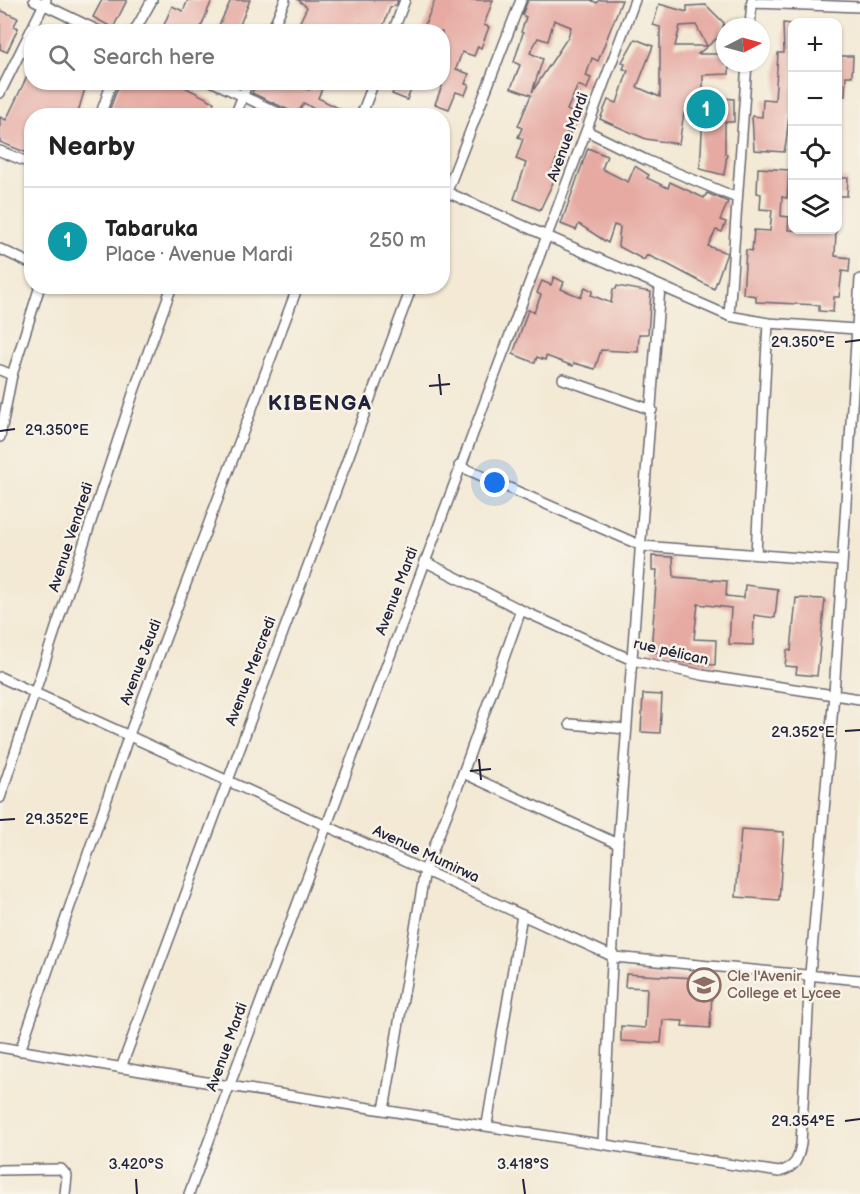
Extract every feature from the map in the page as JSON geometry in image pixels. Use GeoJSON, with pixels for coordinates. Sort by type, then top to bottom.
{"type":"FeatureCollection","features":[{"type":"Feature","properties":{"kind":"street"},"geometry":{"type":"LineString","coordinates":[[34,0],[45,2],[86,24]]}},
{"type":"Feature","properties":{"kind":"street"},"geometry":{"type":"LineString","coordinates":[[138,24],[152,0]]}},
{"type":"Feature","properties":{"kind":"street"},"geometry":{"type":"LineString","coordinates":[[274,24],[285,0]]}},
{"type":"Feature","properties":{"kind":"street"},"geometry":{"type":"LineString","coordinates":[[396,24],[405,0]]}},
{"type":"Feature","properties":{"kind":"street"},"geometry":{"type":"LineString","coordinates":[[450,178],[521,0]]}},
{"type":"Feature","properties":{"kind":"street","name":"Avenue Mardi"},"geometry":{"type":"LineString","coordinates":[[189,1194],[325,824],[635,0]]}},
{"type":"Feature","properties":{"kind":"street"},"geometry":{"type":"LineString","coordinates":[[34,24],[45,2]]}},
{"type":"Feature","properties":{"kind":"street"},"geometry":{"type":"LineString","coordinates":[[751,18],[752,2],[860,8]]}},
{"type":"Feature","properties":{"kind":"street"},"geometry":{"type":"LineString","coordinates":[[0,93],[24,44]]}},
{"type":"Feature","properties":{"kind":"street"},"geometry":{"type":"LineString","coordinates":[[729,316],[746,72]]}},
{"type":"Feature","properties":{"kind":"street"},"geometry":{"type":"LineString","coordinates":[[103,108],[108,90]]}},
{"type":"Feature","properties":{"kind":"street"},"geometry":{"type":"LineString","coordinates":[[230,90],[268,108]]}},
{"type":"Feature","properties":{"kind":"street"},"geometry":{"type":"LineString","coordinates":[[238,108],[245,90]]}},
{"type":"Feature","properties":{"kind":"street"},"geometry":{"type":"LineString","coordinates":[[364,108],[371,90]]}},
{"type":"Feature","properties":{"kind":"street"},"geometry":{"type":"LineString","coordinates":[[586,131],[646,160],[737,198]]}},
{"type":"Feature","properties":{"kind":"street"},"geometry":{"type":"LineString","coordinates":[[0,151],[24,162]]}},
{"type":"Feature","properties":{"kind":"street"},"geometry":{"type":"LineString","coordinates":[[450,193],[729,316],[768,323],[856,329]]}},
{"type":"Feature","properties":{"kind":"street"},"geometry":{"type":"LineString","coordinates":[[0,249],[24,260]]}},
{"type":"Feature","properties":{"kind":"street"},"geometry":{"type":"LineString","coordinates":[[0,1047],[229,1086],[487,1124],[779,1172],[790,1168],[798,1161],[801,1143],[810,974],[834,694],[841,561],[856,391],[856,329],[860,279]]}},
{"type":"Feature","properties":{"kind":"street"},"geometry":{"type":"LineString","coordinates":[[603,1144],[615,957],[618,844],[660,286]]}},
{"type":"Feature","properties":{"kind":"street"},"geometry":{"type":"LineString","coordinates":[[0,437],[12,375],[37,294]]}},
{"type":"Feature","properties":{"kind":"street","name":"Avenue Vendredi"},"geometry":{"type":"LineString","coordinates":[[0,798],[4,773],[36,694],[134,391],[169,294]]}},
{"type":"Feature","properties":{"kind":"street","name":"Avenue Jeudi"},"geometry":{"type":"LineString","coordinates":[[20,1050],[129,735],[295,294]]}},
{"type":"Feature","properties":{"kind":"street","name":"Avenue Mercredi"},"geometry":{"type":"LineString","coordinates":[[121,1068],[226,779],[409,294]]}},
{"type":"Feature","properties":{"kind":"street"},"geometry":{"type":"LineString","coordinates":[[756,555],[768,323]]}},
{"type":"Feature","properties":{"kind":"street"},"geometry":{"type":"LineString","coordinates":[[0,370],[12,375]]}},
{"type":"Feature","properties":{"kind":"street"},"geometry":{"type":"LineString","coordinates":[[563,379],[652,410]]}},
{"type":"Feature","properties":{"kind":"street"},"geometry":{"type":"LineString","coordinates":[[459,466],[642,546],[841,561]]}},
{"type":"Feature","properties":{"kind":"street","name":"rue pélican"},"geometry":{"type":"LineString","coordinates":[[424,561],[521,610],[632,660],[702,675],[860,699]]}},
{"type":"Feature","properties":{"kind":"street"},"geometry":{"type":"LineString","coordinates":[[384,1110],[425,870],[463,773],[521,610]]}},
{"type":"Feature","properties":{"kind":"street","name":"Avenue Mumirwa"},"geometry":{"type":"LineString","coordinates":[[0,676],[615,957],[860,980]]}},
{"type":"Feature","properties":{"kind":"street"},"geometry":{"type":"LineString","coordinates":[[570,724],[626,729]]}},
{"type":"Feature","properties":{"kind":"street"},"geometry":{"type":"LineString","coordinates":[[463,773],[618,844]]}},
{"type":"Feature","properties":{"kind":"street"},"geometry":{"type":"LineString","coordinates":[[487,1124],[522,915]]}},
{"type":"Feature","properties":{"kind":"street"},"geometry":{"type":"LineString","coordinates":[[0,1170],[61,1169],[67,1176],[65,1194]]}},
{"type":"Feature","properties":{"kind":"building"},"geometry":{"type":"Polygon","coordinates":[[[102,0],[127,0],[115,24],[106,24],[93,17],[102,0]]]}},
{"type":"Feature","properties":{"kind":"building"},"geometry":{"type":"Polygon","coordinates":[[[188,0],[212,0],[202,24],[164,24],[172,6],[183,11],[188,0]]]}},
{"type":"Feature","properties":{"kind":"building"},"geometry":{"type":"Polygon","coordinates":[[[231,0],[250,0],[240,24],[220,24],[231,0]]]}},
{"type":"Feature","properties":{"kind":"building"},"geometry":{"type":"Polygon","coordinates":[[[298,0],[398,0],[396,5],[390,8],[384,24],[299,24],[307,7],[298,0]]]}},
{"type":"Feature","properties":{"kind":"building"},"geometry":{"type":"Polygon","coordinates":[[[435,0],[493,0],[484,25],[489,27],[481,48],[478,46],[474,56],[462,52],[456,69],[469,74],[465,84],[469,85],[465,95],[456,92],[449,108],[435,104],[440,90],[450,90],[450,24],[425,24],[435,0]]]}},
{"type":"Feature","properties":{"kind":"building"},"geometry":{"type":"Polygon","coordinates":[[[528,0],[591,0],[597,3],[599,0],[622,0],[598,61],[592,58],[586,76],[591,78],[587,89],[578,85],[567,110],[579,116],[570,134],[567,133],[552,170],[558,172],[540,210],[514,199],[526,163],[516,159],[523,139],[518,137],[522,128],[518,126],[531,95],[511,88],[520,65],[514,62],[526,17],[522,15],[528,0]],[[554,20],[548,41],[538,38],[530,53],[543,59],[532,92],[568,37],[571,27],[554,20]]]}},
{"type":"Feature","properties":{"kind":"building"},"geometry":{"type":"Polygon","coordinates":[[[659,4],[687,12],[687,6],[706,5],[719,18],[716,18],[716,39],[698,54],[716,54],[716,72],[729,72],[729,74],[703,75],[703,92],[707,92],[707,97],[734,99],[734,122],[725,122],[725,154],[727,154],[724,175],[700,169],[703,115],[684,113],[679,144],[646,139],[600,119],[608,100],[617,103],[628,70],[623,69],[625,64],[622,62],[635,39],[653,46],[637,87],[660,97],[660,27],[653,25],[659,4]],[[696,25],[680,26],[675,46],[707,46],[696,25]]]}},
{"type":"Feature","properties":{"kind":"building"},"geometry":{"type":"Polygon","coordinates":[[[0,10],[18,18],[14,26],[18,28],[7,52],[0,49],[0,10]]]}},
{"type":"Feature","properties":{"kind":"building"},"geometry":{"type":"Polygon","coordinates":[[[783,23],[788,24],[788,125],[784,152],[754,150],[752,116],[762,117],[763,99],[775,100],[778,53],[784,53],[783,23]]]}},
{"type":"Feature","properties":{"kind":"building"},"geometry":{"type":"Polygon","coordinates":[[[842,56],[853,56],[852,76],[846,76],[845,96],[842,96],[842,56]]]}},
{"type":"Feature","properties":{"kind":"building"},"geometry":{"type":"Polygon","coordinates":[[[24,83],[24,90],[84,90],[79,108],[24,108],[24,152],[0,142],[0,117],[6,120],[24,83]]]}},
{"type":"Feature","properties":{"kind":"building"},"geometry":{"type":"Polygon","coordinates":[[[117,90],[191,90],[214,102],[212,108],[110,108],[117,90]]]}},
{"type":"Feature","properties":{"kind":"building"},"geometry":{"type":"Polygon","coordinates":[[[253,90],[322,90],[318,98],[338,108],[312,108],[304,103],[301,108],[284,108],[252,93],[253,90]]]}},
{"type":"Feature","properties":{"kind":"building"},"geometry":{"type":"Polygon","coordinates":[[[394,90],[411,90],[407,100],[392,94],[394,90]]]}},
{"type":"Feature","properties":{"kind":"building"},"geometry":{"type":"Polygon","coordinates":[[[588,148],[607,156],[602,169],[628,182],[635,166],[649,175],[647,178],[668,188],[670,182],[704,198],[707,193],[728,202],[720,220],[726,222],[722,232],[716,230],[708,246],[727,253],[714,289],[647,255],[644,260],[618,246],[620,227],[614,225],[608,243],[579,224],[576,230],[561,224],[588,148]]]}},
{"type":"Feature","properties":{"kind":"building"},"geometry":{"type":"Polygon","coordinates":[[[758,168],[788,170],[787,198],[782,197],[781,216],[788,217],[788,234],[836,234],[835,256],[850,258],[849,272],[842,271],[839,297],[834,297],[833,312],[819,311],[819,305],[756,302],[756,296],[743,294],[746,250],[752,251],[754,230],[770,231],[772,210],[760,209],[761,194],[757,193],[758,168]]]}},
{"type":"Feature","properties":{"kind":"building"},"geometry":{"type":"Polygon","coordinates":[[[842,178],[848,178],[847,196],[842,196],[842,178]]]}},
{"type":"Feature","properties":{"kind":"building"},"geometry":{"type":"Polygon","coordinates":[[[554,277],[564,282],[561,289],[581,297],[585,287],[593,291],[591,295],[611,303],[613,289],[617,286],[651,292],[648,334],[639,334],[638,352],[601,350],[595,369],[574,363],[573,366],[546,356],[545,360],[537,357],[535,363],[513,354],[528,310],[534,312],[541,295],[537,293],[542,281],[551,285],[554,277]]]}},
{"type":"Feature","properties":{"kind":"building"},"geometry":{"type":"Polygon","coordinates":[[[652,556],[673,557],[674,577],[727,581],[726,596],[744,598],[745,585],[778,589],[775,618],[754,615],[753,645],[729,644],[731,608],[698,604],[694,639],[716,640],[715,665],[672,661],[674,653],[651,652],[657,570],[652,570],[652,556]]]}},
{"type":"Feature","properties":{"kind":"building"},"geometry":{"type":"Polygon","coordinates":[[[796,598],[825,599],[817,676],[796,674],[797,667],[785,666],[787,650],[791,651],[796,598]]]}},
{"type":"Feature","properties":{"kind":"building"},"geometry":{"type":"Polygon","coordinates":[[[643,694],[662,695],[660,733],[641,732],[643,694]]]}},
{"type":"Feature","properties":{"kind":"building"},"geometry":{"type":"Polygon","coordinates":[[[741,829],[784,832],[779,900],[736,897],[741,829]]]}},
{"type":"Feature","properties":{"kind":"building"},"geometry":{"type":"Polygon","coordinates":[[[626,974],[713,979],[710,1028],[682,1026],[683,1021],[663,1020],[661,1043],[621,1041],[621,1026],[645,1028],[647,988],[625,987],[626,974]]]}},
{"type":"Feature","properties":{"kind":"place","name":"Tabaruka"},"geometry":{"type":"Point","coordinates":[706,109]}},
{"type":"Feature","properties":{"kind":"place","name":"Cle l'Avenir College et Lycee"},"geometry":{"type":"Point","coordinates":[704,985]}},
{"type":"Feature","properties":{"kind":"district","name":"KIBENGA"},"geometry":{"type":"Point","coordinates":[320,403]}}]}
